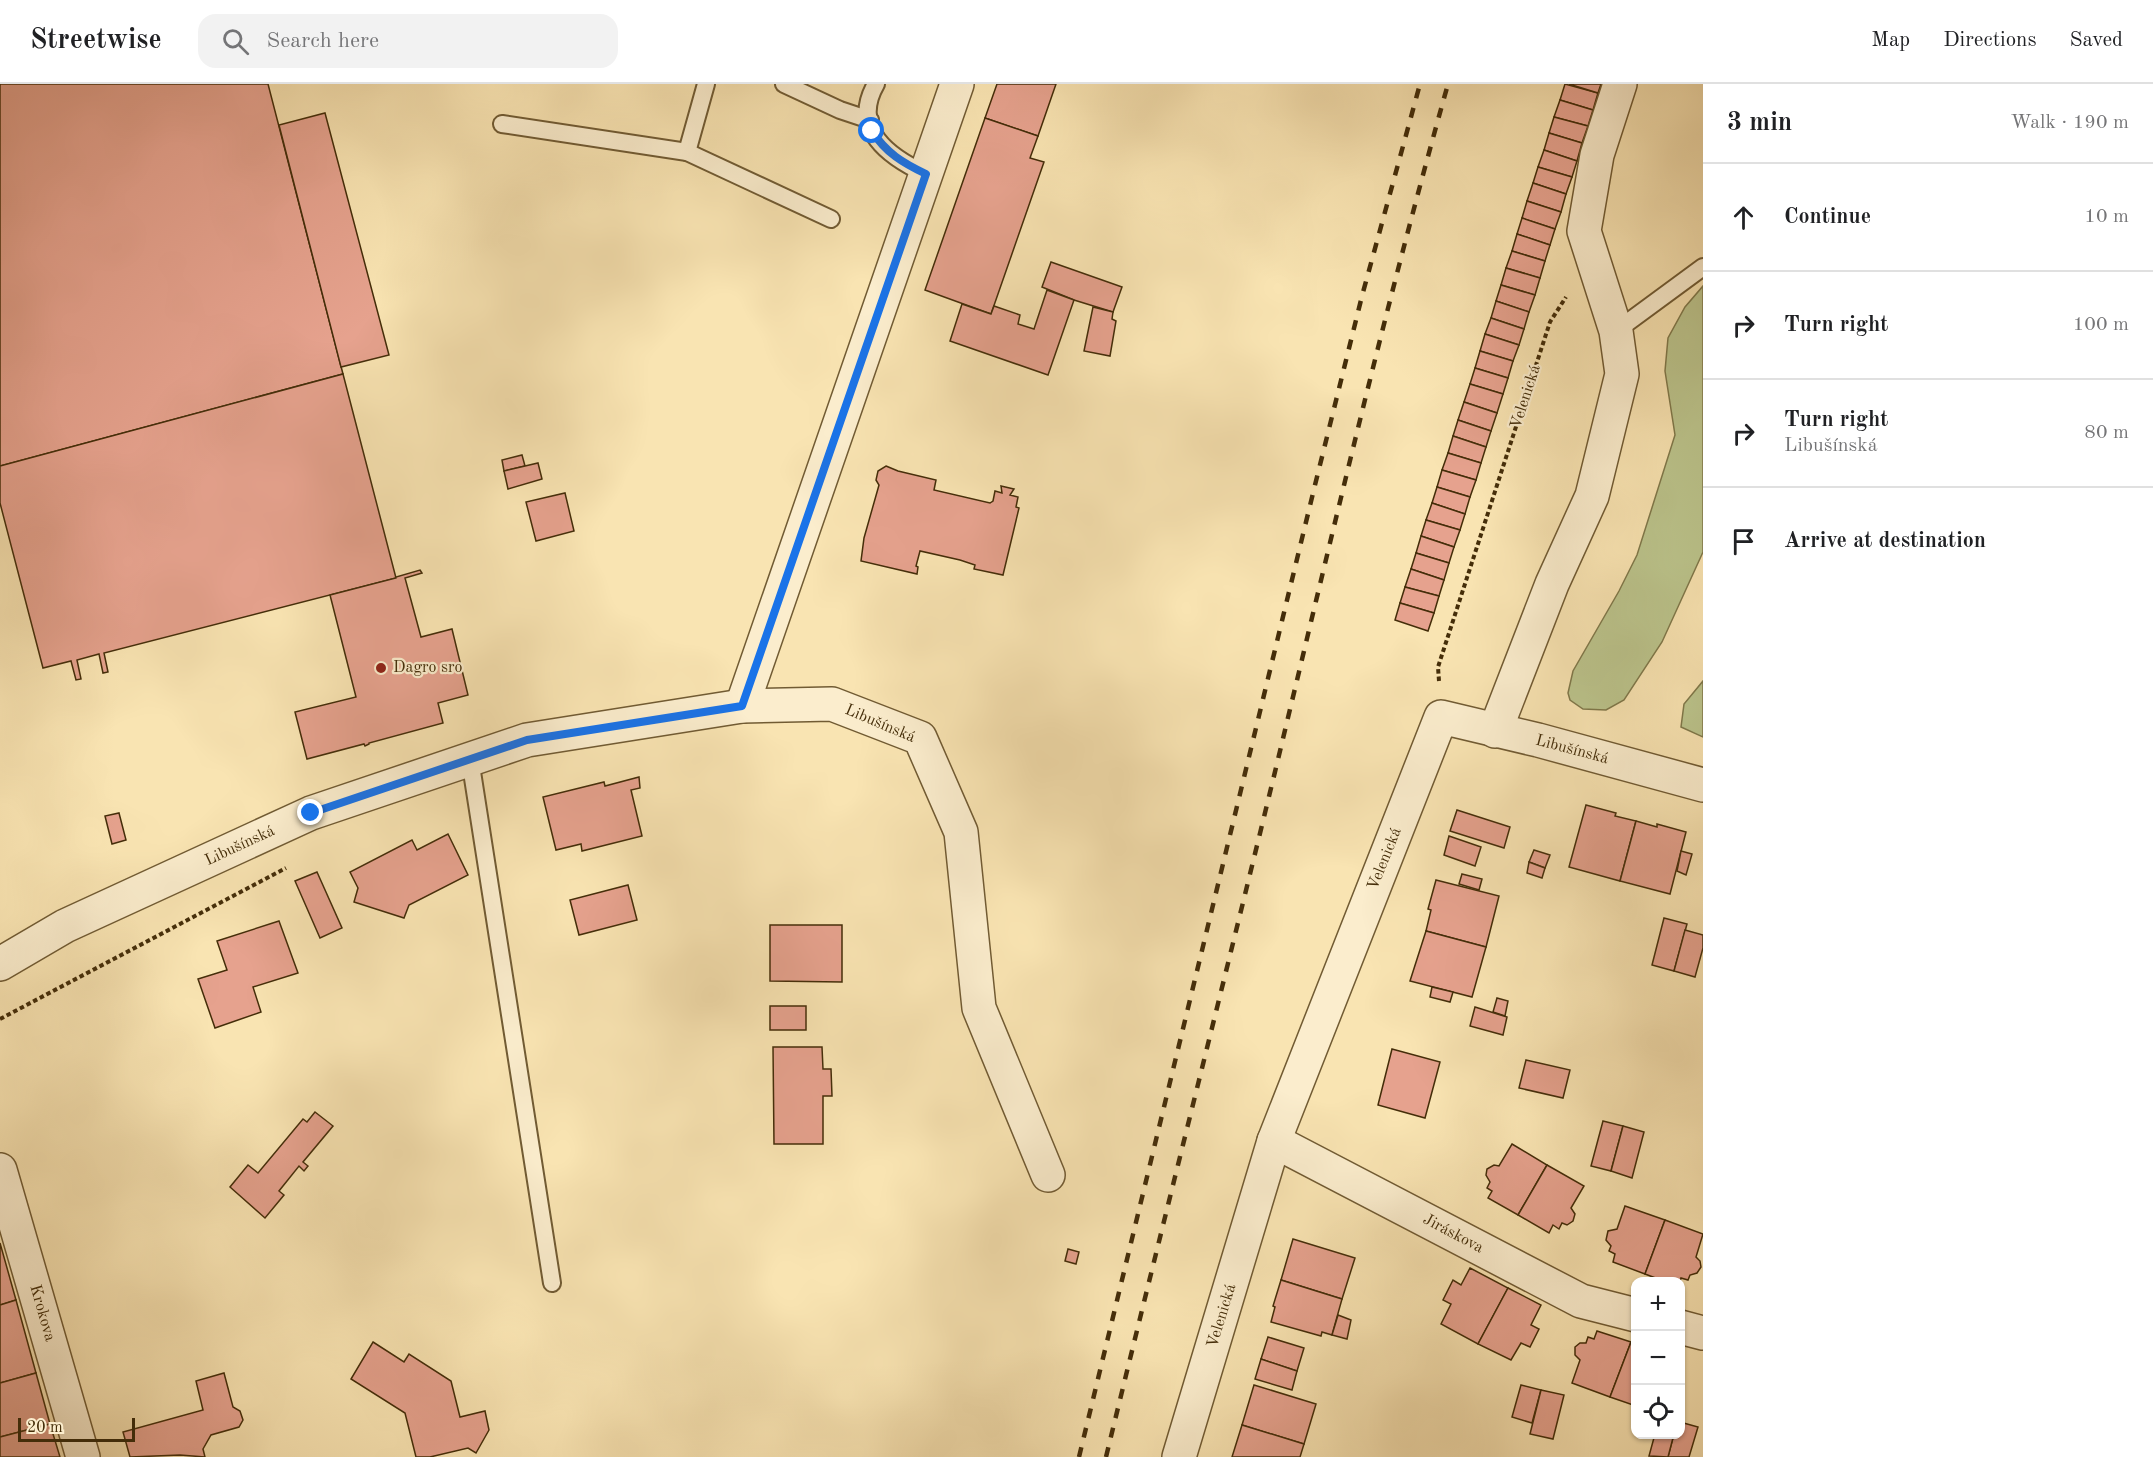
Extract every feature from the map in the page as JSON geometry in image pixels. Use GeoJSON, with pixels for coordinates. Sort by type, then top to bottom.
{"type":"FeatureCollection","features":[{"type":"Feature","properties":{"kind":"street"},"geometry":{"type":"LineString","coordinates":[[742,706],[957,84]]}},
{"type":"Feature","properties":{"kind":"street"},"geometry":{"type":"LineString","coordinates":[[1495,731],[1552,584],[1592,496],[1622,374],[1616,331],[1584,231],[1597,155],[1620,84]]}},
{"type":"Feature","properties":{"kind":"street","name":"Libušínská"},"geometry":{"type":"LineString","coordinates":[[0,964],[65,926],[311,813],[527,740],[742,706],[832,704],[920,738],[961,832],[979,1008],[1048,1175]]}},
{"type":"Feature","properties":{"kind":"street","name":"Libušínská"},"geometry":{"type":"LineString","coordinates":[[1441,717],[1703,785]]}},
{"type":"Feature","properties":{"kind":"street","name":"Velenická"},"geometry":{"type":"LineString","coordinates":[[1179,1457],[1274,1141],[1441,717]]}},
{"type":"Feature","properties":{"kind":"street","name":"Jiráskova"},"geometry":{"type":"LineString","coordinates":[[1274,1141],[1581,1301],[1631,1314]]}},
{"type":"Feature","properties":{"kind":"street","name":"Krokova"},"geometry":{"type":"LineString","coordinates":[[0,1170],[83,1457]]}},
{"type":"Feature","properties":{"kind":"street"},"geometry":{"type":"LineString","coordinates":[[1685,1328],[1703,1333]]}},
{"type":"Feature","properties":{"kind":"lane"},"geometry":{"type":"LineString","coordinates":[[687,152],[705,84]]}},
{"type":"Feature","properties":{"kind":"lane"},"geometry":{"type":"LineString","coordinates":[[784,84],[840,110],[870,120]]}},
{"type":"Feature","properties":{"kind":"lane"},"geometry":{"type":"LineString","coordinates":[[876,84],[867,107],[872,131],[892,156],[926,174]]}},
{"type":"Feature","properties":{"kind":"lane"},"geometry":{"type":"LineString","coordinates":[[502,124],[687,152],[831,219]]}},
{"type":"Feature","properties":{"kind":"lane"},"geometry":{"type":"LineString","coordinates":[[1616,331],[1703,267]]}},
{"type":"Feature","properties":{"kind":"lane"},"geometry":{"type":"LineString","coordinates":[[470,759],[552,1283]]}},
{"type":"Feature","properties":{"kind":"path","name":"Velenická"},"geometry":{"type":"LineString","coordinates":[[1441,717],[1438,667],[1550,322],[1566,297],[1596,273]]}},
{"type":"Feature","properties":{"kind":"path"},"geometry":{"type":"LineString","coordinates":[[0,1019],[296,862]]}},
{"type":"Feature","properties":{"kind":"green space"},"geometry":{"type":"Polygon","coordinates":[[[1703,286],[1703,552],[1662,642],[1624,700],[1606,710],[1583,709],[1570,700],[1568,693],[1573,671],[1637,555],[1675,435],[1665,371],[1668,338],[1685,307],[1703,286]]]}},
{"type":"Feature","properties":{"kind":"green space"},"geometry":{"type":"Polygon","coordinates":[[[1703,681],[1703,737],[1681,727],[1684,704],[1703,681]]]}},
{"type":"Feature","properties":{"kind":"building"},"geometry":{"type":"Polygon","coordinates":[[[0,84],[268,84],[343,374],[0,466],[0,84]]]}},
{"type":"Feature","properties":{"kind":"building"},"geometry":{"type":"Polygon","coordinates":[[[997,84],[1056,84],[1038,136],[985,118],[997,84]]]}},
{"type":"Feature","properties":{"kind":"building"},"geometry":{"type":"Polygon","coordinates":[[[1565,84],[1598,93],[1593,110],[1560,100],[1565,84]]]}},
{"type":"Feature","properties":{"kind":"building"},"geometry":{"type":"Polygon","coordinates":[[[1569,84],[1601,84],[1598,93],[1569,84]]]}},
{"type":"Feature","properties":{"kind":"building"},"geometry":{"type":"Polygon","coordinates":[[[1560,100],[1593,110],[1588,126],[1554,117],[1560,100]]]}},
{"type":"Feature","properties":{"kind":"building"},"geometry":{"type":"Polygon","coordinates":[[[325,113],[389,355],[341,367],[279,125],[325,113]]]}},
{"type":"Feature","properties":{"kind":"building"},"geometry":{"type":"Polygon","coordinates":[[[1554,117],[1588,126],[1582,143],[1549,133],[1554,117]]]}},
{"type":"Feature","properties":{"kind":"building"},"geometry":{"type":"Polygon","coordinates":[[[985,118],[1038,136],[1030,158],[1044,162],[991,314],[925,290],[985,118]]]}},
{"type":"Feature","properties":{"kind":"building"},"geometry":{"type":"Polygon","coordinates":[[[1549,133],[1582,143],[1577,161],[1544,150],[1549,133]]]}},
{"type":"Feature","properties":{"kind":"building"},"geometry":{"type":"Polygon","coordinates":[[[1544,150],[1577,161],[1572,177],[1538,167],[1544,150]]]}},
{"type":"Feature","properties":{"kind":"building"},"geometry":{"type":"Polygon","coordinates":[[[1538,167],[1572,177],[1566,194],[1533,183],[1538,167]]]}},
{"type":"Feature","properties":{"kind":"building"},"geometry":{"type":"Polygon","coordinates":[[[1533,183],[1566,194],[1561,212],[1527,201],[1533,183]]]}},
{"type":"Feature","properties":{"kind":"building"},"geometry":{"type":"Polygon","coordinates":[[[1527,201],[1561,212],[1555,229],[1522,218],[1527,201]]]}},
{"type":"Feature","properties":{"kind":"building"},"geometry":{"type":"Polygon","coordinates":[[[1522,218],[1555,229],[1550,245],[1517,234],[1522,218]]]}},
{"type":"Feature","properties":{"kind":"building"},"geometry":{"type":"Polygon","coordinates":[[[1517,234],[1550,245],[1545,261],[1512,251],[1517,234]]]}},
{"type":"Feature","properties":{"kind":"building"},"geometry":{"type":"Polygon","coordinates":[[[1512,251],[1545,261],[1540,278],[1506,268],[1512,251]]]}},
{"type":"Feature","properties":{"kind":"building"},"geometry":{"type":"Polygon","coordinates":[[[1051,262],[1122,287],[1113,312],[1042,287],[1051,262]]]}},
{"type":"Feature","properties":{"kind":"building"},"geometry":{"type":"Polygon","coordinates":[[[1506,268],[1540,278],[1535,295],[1501,285],[1506,268]]]}},
{"type":"Feature","properties":{"kind":"building"},"geometry":{"type":"Polygon","coordinates":[[[1501,285],[1535,295],[1529,312],[1496,301],[1501,285]]]}},
{"type":"Feature","properties":{"kind":"building"},"geometry":{"type":"Polygon","coordinates":[[[1047,290],[1074,300],[1048,375],[950,341],[962,304],[991,314],[994,306],[1020,315],[1018,324],[1034,329],[1047,290]]]}},
{"type":"Feature","properties":{"kind":"building"},"geometry":{"type":"Polygon","coordinates":[[[1496,301],[1529,312],[1524,329],[1491,318],[1496,301]]]}},
{"type":"Feature","properties":{"kind":"building"},"geometry":{"type":"Polygon","coordinates":[[[1093,307],[1113,312],[1112,319],[1116,321],[1110,356],[1084,351],[1093,307]]]}},
{"type":"Feature","properties":{"kind":"building"},"geometry":{"type":"Polygon","coordinates":[[[1491,318],[1524,329],[1519,345],[1485,334],[1491,318]]]}},
{"type":"Feature","properties":{"kind":"building"},"geometry":{"type":"Polygon","coordinates":[[[1485,334],[1519,345],[1513,361],[1480,351],[1485,334]]]}},
{"type":"Feature","properties":{"kind":"building"},"geometry":{"type":"Polygon","coordinates":[[[1480,351],[1513,361],[1508,378],[1475,368],[1480,351]]]}},
{"type":"Feature","properties":{"kind":"building"},"geometry":{"type":"Polygon","coordinates":[[[1475,368],[1508,378],[1503,394],[1470,384],[1475,368]]]}},
{"type":"Feature","properties":{"kind":"building"},"geometry":{"type":"Polygon","coordinates":[[[343,374],[396,578],[104,653],[108,672],[103,673],[99,654],[77,660],[81,679],[76,680],[71,661],[43,668],[0,503],[0,466],[343,374]]]}},
{"type":"Feature","properties":{"kind":"building"},"geometry":{"type":"Polygon","coordinates":[[[1470,384],[1503,394],[1497,413],[1464,402],[1470,384]]]}},
{"type":"Feature","properties":{"kind":"building"},"geometry":{"type":"Polygon","coordinates":[[[1464,402],[1497,413],[1491,431],[1458,420],[1464,402]]]}},
{"type":"Feature","properties":{"kind":"building"},"geometry":{"type":"Polygon","coordinates":[[[1458,420],[1491,431],[1486,447],[1453,436],[1458,420]]]}},
{"type":"Feature","properties":{"kind":"building"},"geometry":{"type":"Polygon","coordinates":[[[1453,436],[1486,447],[1481,463],[1448,453],[1453,436]]]}},
{"type":"Feature","properties":{"kind":"building"},"geometry":{"type":"Polygon","coordinates":[[[1448,453],[1481,463],[1476,480],[1442,470],[1448,453]]]}},
{"type":"Feature","properties":{"kind":"building"},"geometry":{"type":"Polygon","coordinates":[[[522,455],[525,466],[504,471],[502,460],[522,455]]]}},
{"type":"Feature","properties":{"kind":"building"},"geometry":{"type":"Polygon","coordinates":[[[538,463],[542,479],[508,489],[504,471],[538,463]]]}},
{"type":"Feature","properties":{"kind":"building"},"geometry":{"type":"Polygon","coordinates":[[[886,466],[936,480],[934,490],[990,503],[993,501],[995,491],[1002,493],[1001,486],[1014,489],[1010,495],[1018,497],[1016,507],[1019,508],[1003,575],[974,569],[975,565],[960,560],[920,551],[916,566],[918,567],[917,574],[861,561],[864,538],[879,485],[876,480],[878,471],[886,466]]]}},
{"type":"Feature","properties":{"kind":"building"},"geometry":{"type":"Polygon","coordinates":[[[1442,470],[1476,480],[1470,497],[1437,487],[1442,470]]]}},
{"type":"Feature","properties":{"kind":"building"},"geometry":{"type":"Polygon","coordinates":[[[1437,487],[1470,497],[1465,514],[1432,503],[1437,487]]]}},
{"type":"Feature","properties":{"kind":"building"},"geometry":{"type":"Polygon","coordinates":[[[565,493],[574,531],[536,541],[526,502],[565,493]]]}},
{"type":"Feature","properties":{"kind":"building"},"geometry":{"type":"Polygon","coordinates":[[[1432,503],[1465,514],[1460,530],[1426,520],[1432,503]]]}},
{"type":"Feature","properties":{"kind":"building"},"geometry":{"type":"Polygon","coordinates":[[[1426,520],[1460,530],[1454,547],[1421,536],[1426,520]]]}},
{"type":"Feature","properties":{"kind":"building"},"geometry":{"type":"Polygon","coordinates":[[[1421,536],[1454,547],[1449,563],[1416,553],[1421,536]]]}},
{"type":"Feature","properties":{"kind":"building"},"geometry":{"type":"Polygon","coordinates":[[[1416,553],[1449,563],[1444,580],[1411,569],[1416,553]]]}},
{"type":"Feature","properties":{"kind":"building"},"geometry":{"type":"Polygon","coordinates":[[[1411,569],[1444,580],[1439,596],[1405,587],[1411,569]]]}},
{"type":"Feature","properties":{"kind":"building"},"geometry":{"type":"Polygon","coordinates":[[[420,570],[422,573],[405,578],[421,637],[452,629],[468,695],[438,703],[443,723],[365,746],[364,744],[307,759],[295,712],[356,697],[330,595],[420,570]]]}},
{"type":"Feature","properties":{"kind":"building"},"geometry":{"type":"Polygon","coordinates":[[[1405,587],[1439,596],[1434,613],[1400,603],[1405,587]]]}},
{"type":"Feature","properties":{"kind":"building"},"geometry":{"type":"Polygon","coordinates":[[[1400,603],[1434,613],[1428,631],[1395,620],[1400,603]]]}},
{"type":"Feature","properties":{"kind":"building"},"geometry":{"type":"Polygon","coordinates":[[[639,777],[640,788],[631,790],[642,836],[582,851],[581,844],[556,850],[543,797],[604,782],[605,786],[639,777]]]}},
{"type":"Feature","properties":{"kind":"building"},"geometry":{"type":"Polygon","coordinates":[[[1586,805],[1636,821],[1620,881],[1569,867],[1586,805]]]}},
{"type":"Feature","properties":{"kind":"building"},"geometry":{"type":"Polygon","coordinates":[[[1457,810],[1510,827],[1504,848],[1450,831],[1457,810]]]}},
{"type":"Feature","properties":{"kind":"building"},"geometry":{"type":"Polygon","coordinates":[[[119,813],[126,840],[112,844],[105,816],[119,813]]]}},
{"type":"Feature","properties":{"kind":"building"},"geometry":{"type":"Polygon","coordinates":[[[1636,821],[1686,832],[1670,894],[1620,881],[1636,821]]]}},
{"type":"Feature","properties":{"kind":"building"},"geometry":{"type":"Polygon","coordinates":[[[448,834],[468,875],[409,905],[404,918],[354,902],[358,888],[350,872],[412,840],[417,850],[448,834]]]}},
{"type":"Feature","properties":{"kind":"building"},"geometry":{"type":"Polygon","coordinates":[[[1449,836],[1481,847],[1475,866],[1444,855],[1449,836]]]}},
{"type":"Feature","properties":{"kind":"building"},"geometry":{"type":"Polygon","coordinates":[[[1534,850],[1550,855],[1545,868],[1529,862],[1534,850]]]}},
{"type":"Feature","properties":{"kind":"building"},"geometry":{"type":"Polygon","coordinates":[[[1681,851],[1692,854],[1686,875],[1677,871],[1681,851]]]}},
{"type":"Feature","properties":{"kind":"building"},"geometry":{"type":"Polygon","coordinates":[[[1529,862],[1545,868],[1542,878],[1527,873],[1529,862]]]}},
{"type":"Feature","properties":{"kind":"building"},"geometry":{"type":"Polygon","coordinates":[[[317,872],[342,928],[320,938],[295,881],[317,872]]]}},
{"type":"Feature","properties":{"kind":"building"},"geometry":{"type":"Polygon","coordinates":[[[1462,874],[1482,879],[1479,890],[1459,884],[1462,874]]]}},
{"type":"Feature","properties":{"kind":"building"},"geometry":{"type":"Polygon","coordinates":[[[1436,880],[1499,896],[1486,947],[1426,931],[1431,910],[1428,909],[1436,880]]]}},
{"type":"Feature","properties":{"kind":"building"},"geometry":{"type":"Polygon","coordinates":[[[628,885],[637,920],[579,935],[570,900],[628,885]]]}},
{"type":"Feature","properties":{"kind":"building"},"geometry":{"type":"Polygon","coordinates":[[[1664,918],[1687,924],[1674,971],[1652,965],[1664,918]]]}},
{"type":"Feature","properties":{"kind":"building"},"geometry":{"type":"Polygon","coordinates":[[[279,921],[298,973],[253,987],[261,1012],[215,1028],[198,979],[227,970],[217,941],[279,921]]]}},
{"type":"Feature","properties":{"kind":"building"},"geometry":{"type":"Polygon","coordinates":[[[770,925],[842,925],[842,982],[770,981],[770,925]]]}},
{"type":"Feature","properties":{"kind":"building"},"geometry":{"type":"Polygon","coordinates":[[[1685,930],[1703,935],[1703,948],[1695,977],[1674,971],[1685,930]]]}},
{"type":"Feature","properties":{"kind":"building"},"geometry":{"type":"Polygon","coordinates":[[[1426,931],[1486,947],[1472,997],[1410,981],[1426,931]]]}},
{"type":"Feature","properties":{"kind":"building"},"geometry":{"type":"Polygon","coordinates":[[[1432,987],[1453,992],[1450,1002],[1430,997],[1432,987]]]}},
{"type":"Feature","properties":{"kind":"building"},"geometry":{"type":"Polygon","coordinates":[[[1497,998],[1508,1001],[1505,1016],[1493,1012],[1497,998]]]}},
{"type":"Feature","properties":{"kind":"building"},"geometry":{"type":"Polygon","coordinates":[[[770,1006],[806,1006],[806,1030],[770,1030],[770,1006]]]}},
{"type":"Feature","properties":{"kind":"building"},"geometry":{"type":"Polygon","coordinates":[[[1475,1007],[1507,1017],[1503,1035],[1470,1026],[1475,1007]]]}},
{"type":"Feature","properties":{"kind":"building"},"geometry":{"type":"Polygon","coordinates":[[[773,1047],[822,1047],[823,1069],[831,1069],[832,1096],[823,1096],[823,1144],[774,1144],[773,1047]]]}},
{"type":"Feature","properties":{"kind":"building"},"geometry":{"type":"Polygon","coordinates":[[[1392,1049],[1440,1062],[1425,1118],[1378,1105],[1392,1049]]]}},
{"type":"Feature","properties":{"kind":"building"},"geometry":{"type":"Polygon","coordinates":[[[1526,1060],[1570,1070],[1563,1098],[1519,1088],[1526,1060]]]}},
{"type":"Feature","properties":{"kind":"building"},"geometry":{"type":"Polygon","coordinates":[[[315,1112],[333,1126],[303,1162],[308,1166],[304,1171],[299,1166],[279,1191],[284,1195],[265,1218],[230,1187],[248,1165],[258,1173],[303,1119],[307,1122],[315,1112]]]}},
{"type":"Feature","properties":{"kind":"building"},"geometry":{"type":"Polygon","coordinates":[[[1603,1121],[1623,1126],[1611,1171],[1591,1166],[1603,1121]]]}},
{"type":"Feature","properties":{"kind":"building"},"geometry":{"type":"Polygon","coordinates":[[[1623,1126],[1644,1132],[1632,1178],[1611,1171],[1623,1126]]]}},
{"type":"Feature","properties":{"kind":"building"},"geometry":{"type":"Polygon","coordinates":[[[1512,1144],[1547,1165],[1518,1215],[1488,1198],[1492,1191],[1487,1188],[1490,1182],[1486,1175],[1487,1169],[1494,1165],[1499,1166],[1512,1144]]]}},
{"type":"Feature","properties":{"kind":"building"},"geometry":{"type":"Polygon","coordinates":[[[1547,1165],[1584,1186],[1571,1208],[1575,1214],[1573,1221],[1567,1225],[1562,1223],[1559,1229],[1553,1225],[1549,1233],[1518,1215],[1547,1165]]]}},
{"type":"Feature","properties":{"kind":"building"},"geometry":{"type":"Polygon","coordinates":[[[1625,1206],[1665,1220],[1645,1274],[1613,1262],[1615,1254],[1609,1251],[1611,1246],[1606,1240],[1608,1231],[1617,1229],[1625,1206]]]}},
{"type":"Feature","properties":{"kind":"building"},"geometry":{"type":"Polygon","coordinates":[[[1665,1220],[1703,1234],[1696,1257],[1701,1267],[1697,1273],[1690,1275],[1688,1280],[1685,1277],[1653,1277],[1645,1274],[1665,1220]]]}},
{"type":"Feature","properties":{"kind":"building"},"geometry":{"type":"Polygon","coordinates":[[[1293,1239],[1355,1258],[1342,1299],[1281,1280],[1293,1239]]]}},
{"type":"Feature","properties":{"kind":"building"},"geometry":{"type":"Polygon","coordinates":[[[0,1243],[16,1300],[0,1305],[0,1243]]]}},
{"type":"Feature","properties":{"kind":"building"},"geometry":{"type":"Polygon","coordinates":[[[1068,1249],[1079,1252],[1076,1264],[1065,1261],[1068,1249]]]}},
{"type":"Feature","properties":{"kind":"building"},"geometry":{"type":"Polygon","coordinates":[[[1470,1268],[1508,1288],[1478,1344],[1441,1324],[1451,1304],[1443,1300],[1453,1280],[1461,1285],[1470,1268]]]}},
{"type":"Feature","properties":{"kind":"building"},"geometry":{"type":"Polygon","coordinates":[[[1281,1280],[1342,1299],[1332,1335],[1322,1332],[1321,1336],[1271,1322],[1281,1280]]]}},
{"type":"Feature","properties":{"kind":"building"},"geometry":{"type":"Polygon","coordinates":[[[1508,1288],[1541,1305],[1531,1325],[1539,1329],[1530,1347],[1521,1343],[1511,1360],[1478,1344],[1508,1288]]]}},
{"type":"Feature","properties":{"kind":"building"},"geometry":{"type":"Polygon","coordinates":[[[16,1300],[36,1373],[0,1383],[0,1305],[16,1300]]]}},
{"type":"Feature","properties":{"kind":"building"},"geometry":{"type":"Polygon","coordinates":[[[1338,1315],[1351,1320],[1347,1339],[1332,1335],[1338,1315]]]}},
{"type":"Feature","properties":{"kind":"building"},"geometry":{"type":"Polygon","coordinates":[[[1597,1331],[1631,1342],[1610,1397],[1572,1383],[1580,1360],[1575,1355],[1575,1347],[1580,1343],[1586,1343],[1588,1337],[1594,1339],[1597,1331]]]}},
{"type":"Feature","properties":{"kind":"building"},"geometry":{"type":"Polygon","coordinates":[[[1268,1337],[1304,1348],[1297,1371],[1261,1359],[1268,1337]]]}},
{"type":"Feature","properties":{"kind":"building"},"geometry":{"type":"Polygon","coordinates":[[[373,1342],[404,1362],[409,1354],[451,1381],[460,1417],[485,1411],[489,1430],[476,1453],[468,1448],[430,1457],[416,1457],[405,1413],[351,1379],[373,1342]]]}},
{"type":"Feature","properties":{"kind":"building"},"geometry":{"type":"Polygon","coordinates":[[[1631,1342],[1631,1404],[1610,1397],[1631,1342]]]}},
{"type":"Feature","properties":{"kind":"building"},"geometry":{"type":"Polygon","coordinates":[[[1261,1359],[1297,1371],[1292,1390],[1255,1379],[1261,1359]]]}},
{"type":"Feature","properties":{"kind":"building"},"geometry":{"type":"Polygon","coordinates":[[[36,1373],[50,1424],[0,1437],[0,1383],[36,1373]]]}},
{"type":"Feature","properties":{"kind":"building"},"geometry":{"type":"Polygon","coordinates":[[[224,1373],[233,1407],[240,1411],[243,1420],[239,1427],[211,1435],[203,1449],[205,1457],[180,1455],[130,1457],[123,1432],[203,1410],[196,1381],[224,1373]]]}},
{"type":"Feature","properties":{"kind":"building"},"geometry":{"type":"Polygon","coordinates":[[[1254,1385],[1316,1404],[1304,1444],[1242,1425],[1254,1385]]]}},
{"type":"Feature","properties":{"kind":"building"},"geometry":{"type":"Polygon","coordinates":[[[1521,1385],[1541,1390],[1532,1423],[1512,1417],[1521,1385]]]}},
{"type":"Feature","properties":{"kind":"building"},"geometry":{"type":"Polygon","coordinates":[[[1541,1390],[1564,1395],[1553,1439],[1530,1434],[1541,1390]]]}},
{"type":"Feature","properties":{"kind":"building"},"geometry":{"type":"Polygon","coordinates":[[[1685,1423],[1698,1427],[1689,1457],[1668,1457],[1673,1439],[1685,1439],[1685,1423]]]}},
{"type":"Feature","properties":{"kind":"building"},"geometry":{"type":"Polygon","coordinates":[[[50,1424],[60,1457],[0,1457],[0,1437],[50,1424]]]}},
{"type":"Feature","properties":{"kind":"building"},"geometry":{"type":"Polygon","coordinates":[[[1242,1425],[1304,1444],[1300,1457],[1232,1457],[1242,1425]]]}},
{"type":"Feature","properties":{"kind":"building"},"geometry":{"type":"Polygon","coordinates":[[[1654,1439],[1673,1439],[1668,1457],[1649,1456],[1654,1439]]]}},
{"type":"Feature","properties":{"kind":"railway"},"geometry":{"type":"LineString","coordinates":[[1079,1457],[1314,489],[1362,296],[1420,84]]}},
{"type":"Feature","properties":{"kind":"railway"},"geometry":{"type":"LineString","coordinates":[[1106,1457],[1357,432],[1448,84]]}},
{"type":"Feature","properties":{"kind":"place","name":"Dagro sro"},"geometry":{"type":"Point","coordinates":[381,668]}},
{"type":"Feature","properties":{"kind":"route"},"geometry":{"type":"LineString","coordinates":[[311,813],[527,740],[742,706],[926,174],[892,156],[872,131]]}}]}
